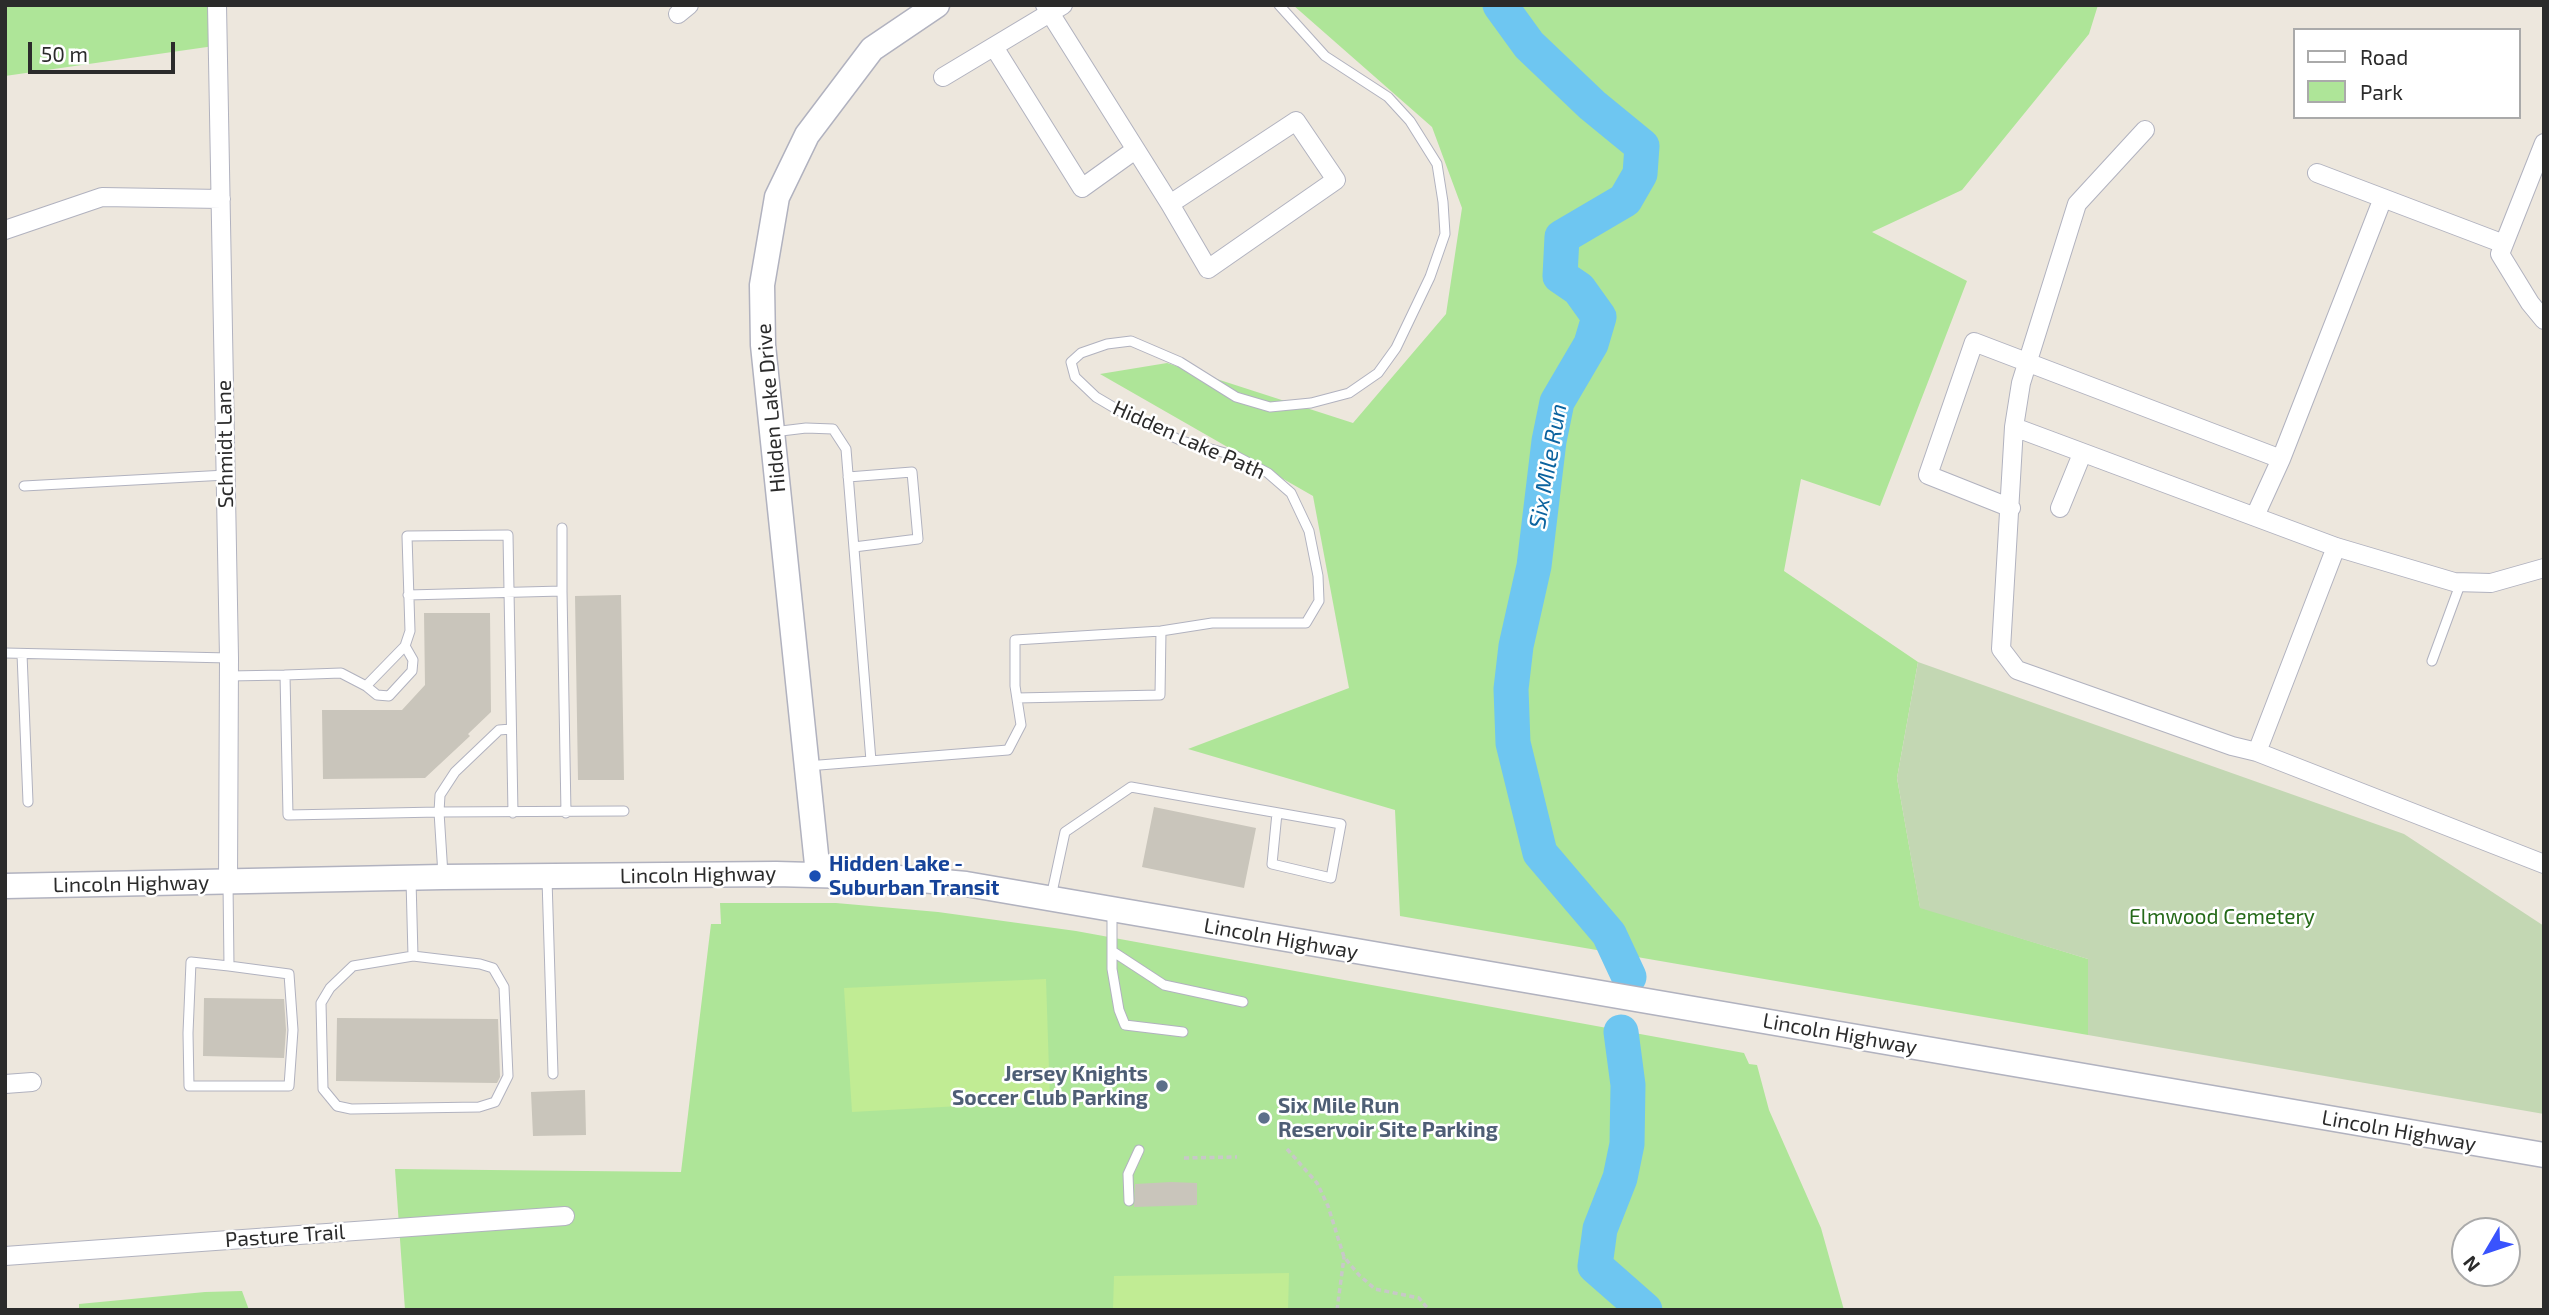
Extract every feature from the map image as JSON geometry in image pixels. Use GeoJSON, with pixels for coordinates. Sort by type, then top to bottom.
{"type":"FeatureCollection","features":[{"type":"Feature","properties":{"kind":"main road","name":"Hidden Lake Drive"},"geometry":{"type":"LineString","coordinates":[[818,874],[763,345],[762,285],[777,197],[807,135],[872,49],[921,9]]}},
{"type":"Feature","properties":{"kind":"main road","name":"Lincoln Highway"},"geometry":{"type":"LineString","coordinates":[[5,886],[443,877],[818,874],[965,884],[2544,1156]]}},
{"type":"Feature","properties":{"kind":"street","name":"Schmidt Lane"},"geometry":{"type":"LineString","coordinates":[[218,5],[229,658],[228,883]]}},
{"type":"Feature","properties":{"kind":"street"},"geometry":{"type":"LineString","coordinates":[[943,77],[1053,8],[1208,269],[1336,180],[1296,121],[1170,204]]}},
{"type":"Feature","properties":{"kind":"street"},"geometry":{"type":"LineString","coordinates":[[994,47],[1082,188],[1135,150]]}},
{"type":"Feature","properties":{"kind":"street"},"geometry":{"type":"LineString","coordinates":[[2145,130],[2077,204],[2021,383],[2014,427],[2001,649],[2017,670],[2232,746],[2257,752],[2544,864]]}},
{"type":"Feature","properties":{"kind":"street"},"geometry":{"type":"LineString","coordinates":[[2544,143],[2500,254],[2530,303],[2544,320]]}},
{"type":"Feature","properties":{"kind":"street"},"geometry":{"type":"LineString","coordinates":[[2316,173],[2504,244]]}},
{"type":"Feature","properties":{"kind":"street"},"geometry":{"type":"LineString","coordinates":[[5,230],[102,197],[221,199]]}},
{"type":"Feature","properties":{"kind":"street"},"geometry":{"type":"LineString","coordinates":[[2255,516],[2281,458],[2383,198]]}},
{"type":"Feature","properties":{"kind":"street"},"geometry":{"type":"LineString","coordinates":[[2011,508],[1928,475],[1974,342],[2028,360],[2281,458]]}},
{"type":"Feature","properties":{"kind":"street"},"geometry":{"type":"LineString","coordinates":[[2014,427],[2336,547],[2460,582],[2491,583],[2544,568]]}},
{"type":"Feature","properties":{"kind":"street"},"geometry":{"type":"LineString","coordinates":[[2060,508],[2082,454]]}},
{"type":"Feature","properties":{"kind":"street"},"geometry":{"type":"LineString","coordinates":[[2257,752],[2336,547]]}},
{"type":"Feature","properties":{"kind":"street"},"geometry":{"type":"LineString","coordinates":[[5,1084],[32,1082]]}},
{"type":"Feature","properties":{"kind":"street","name":"Pasture Trail"},"geometry":{"type":"LineString","coordinates":[[5,1256],[565,1216]]}},
{"type":"Feature","properties":{"kind":"lane","name":"Hidden Lake Path"},"geometry":{"type":"LineString","coordinates":[[1161,631],[1212,623],[1306,623],[1319,601],[1318,576],[1309,531],[1291,493],[1268,473],[1236,456],[1182,441],[1129,417],[1096,397],[1075,376],[1072,362],[1081,353],[1107,344],[1130,341],[1180,362],[1237,397],[1270,408],[1311,403],[1349,393],[1378,373],[1395,348],[1430,277],[1445,234],[1437,163],[1410,121],[1388,97],[1325,56],[1279,5]]}},
{"type":"Feature","properties":{"kind":"lane"},"geometry":{"type":"LineString","coordinates":[[772,432],[806,428],[833,429],[846,449],[871,761]]}},
{"type":"Feature","properties":{"kind":"lane"},"geometry":{"type":"LineString","coordinates":[[848,477],[912,472],[918,539],[854,547]]}},
{"type":"Feature","properties":{"kind":"lane"},"geometry":{"type":"LineString","coordinates":[[24,486],[226,475]]}},
{"type":"Feature","properties":{"kind":"lane"},"geometry":{"type":"LineString","coordinates":[[562,528],[566,813]]}},
{"type":"Feature","properties":{"kind":"lane"},"geometry":{"type":"LineString","coordinates":[[366,686],[405,646],[410,631],[407,536],[508,535],[513,813]]}},
{"type":"Feature","properties":{"kind":"lane"},"geometry":{"type":"LineString","coordinates":[[2432,661],[2460,582]]}},
{"type":"Feature","properties":{"kind":"lane"},"geometry":{"type":"LineString","coordinates":[[408,595],[562,591]]}},
{"type":"Feature","properties":{"kind":"lane"},"geometry":{"type":"LineString","coordinates":[[805,766],[1008,750],[1021,725],[1017,698],[1015,639],[1161,631],[1160,695],[1017,698]]}},
{"type":"Feature","properties":{"kind":"lane"},"geometry":{"type":"LineString","coordinates":[[229,676],[341,673],[377,695],[389,696],[412,671],[413,660],[405,646]]}},
{"type":"Feature","properties":{"kind":"lane"},"geometry":{"type":"LineString","coordinates":[[5,653],[229,658]]}},
{"type":"Feature","properties":{"kind":"lane"},"geometry":{"type":"LineString","coordinates":[[22,654],[28,802]]}},
{"type":"Feature","properties":{"kind":"lane"},"geometry":{"type":"LineString","coordinates":[[285,675],[288,815],[624,811]]}},
{"type":"Feature","properties":{"kind":"lane"},"geometry":{"type":"LineString","coordinates":[[443,877],[439,812],[440,795],[445,783],[499,730],[511,729]]}},
{"type":"Feature","properties":{"kind":"lane"},"geometry":{"type":"LineString","coordinates":[[1051,898],[1065,832],[1131,787],[1341,824],[1331,878],[1272,864],[1278,813]]}},
{"type":"Feature","properties":{"kind":"lane"},"geometry":{"type":"LineString","coordinates":[[547,877],[553,1074]]}},
{"type":"Feature","properties":{"kind":"lane"},"geometry":{"type":"LineString","coordinates":[[411,878],[413,956]]}},
{"type":"Feature","properties":{"kind":"lane"},"geometry":{"type":"LineString","coordinates":[[228,883],[229,966]]}},
{"type":"Feature","properties":{"kind":"lane"},"geometry":{"type":"LineString","coordinates":[[1112,910],[1112,969],[1119,1010],[1125,1025],[1183,1032]]}},
{"type":"Feature","properties":{"kind":"lane"},"geometry":{"type":"LineString","coordinates":[[1112,951],[1164,985],[1243,1002]]}},
{"type":"Feature","properties":{"kind":"lane"},"geometry":{"type":"LineString","coordinates":[[413,956],[494,968],[504,987],[508,1076],[495,1102],[479,1107],[351,1109],[338,1105],[323,1089],[321,1003],[337,980],[353,966],[413,956]]}},
{"type":"Feature","properties":{"kind":"lane"},"geometry":{"type":"LineString","coordinates":[[191,962],[229,966],[289,974],[293,1030],[289,1086],[189,1086],[191,962]]}},
{"type":"Feature","properties":{"kind":"lane"},"geometry":{"type":"LineString","coordinates":[[1129,1201],[1128,1174],[1139,1150]]}},
{"type":"Feature","properties":{"kind":"path"},"geometry":{"type":"LineString","coordinates":[[1287,1149],[1317,1183],[1328,1206],[1344,1257],[1359,1275],[1375,1289],[1419,1298],[1429,1310]]}},
{"type":"Feature","properties":{"kind":"path"},"geometry":{"type":"LineString","coordinates":[[1184,1158],[1237,1157]]}},
{"type":"Feature","properties":{"kind":"path"},"geometry":{"type":"LineString","coordinates":[[1337,1310],[1344,1257]]}},
{"type":"Feature","properties":{"kind":"green space"},"geometry":{"type":"Polygon","coordinates":[[[5,5],[214,5],[214,46],[5,76],[5,5]]]}},
{"type":"Feature","properties":{"kind":"green space"},"geometry":{"type":"Polygon","coordinates":[[[1293,5],[2098,5],[2089,34],[1962,190],[1872,232],[1967,281],[1880,506],[1801,479],[1784,571],[1918,662],[1897,778],[1920,907],[2088,959],[2088,1035],[1400,916],[1395,810],[1188,749],[1349,688],[1313,496],[1100,374],[1167,363],[1353,423],[1446,314],[1462,208],[1432,127],[1293,5]]]}},
{"type":"Feature","properties":{"kind":"green space","name":"Elmwood Cemetery"},"geometry":{"type":"Polygon","coordinates":[[[1918,662],[2404,834],[2544,926],[2544,1114],[2088,1035],[2088,959],[1920,908],[1897,778],[1918,662]]]}},
{"type":"Feature","properties":{"kind":"green space"},"geometry":{"type":"Polygon","coordinates":[[[720,903],[836,903],[938,912],[1076,931],[1744,1053],[1749,1064],[1757,1065],[1769,1110],[1821,1228],[1844,1310],[405,1310],[395,1169],[681,1172],[711,924],[721,924],[720,903]]]}},
{"type":"Feature","properties":{"kind":"green space"},"geometry":{"type":"Polygon","coordinates":[[[1046,979],[1050,1101],[852,1112],[844,988],[1046,979]]]}},
{"type":"Feature","properties":{"kind":"green space"},"geometry":{"type":"Polygon","coordinates":[[[1289,1273],[1288,1310],[1113,1310],[1114,1276],[1289,1273]]]}},
{"type":"Feature","properties":{"kind":"green space"},"geometry":{"type":"Polygon","coordinates":[[[242,1291],[249,1310],[79,1310],[79,1304],[242,1291]]]}},
{"type":"Feature","properties":{"kind":"building"},"geometry":{"type":"Polygon","coordinates":[[[621,595],[624,780],[578,780],[575,596],[621,595]]]}},
{"type":"Feature","properties":{"kind":"building"},"geometry":{"type":"Polygon","coordinates":[[[424,613],[490,613],[491,712],[468,734],[470,736],[425,778],[323,779],[322,710],[402,710],[425,685],[424,613]]]}},
{"type":"Feature","properties":{"kind":"building"},"geometry":{"type":"Polygon","coordinates":[[[1154,807],[1256,828],[1244,888],[1142,867],[1154,807]]]}},
{"type":"Feature","properties":{"kind":"building"},"geometry":{"type":"Polygon","coordinates":[[[204,998],[284,999],[284,1058],[203,1056],[204,998]]]}},
{"type":"Feature","properties":{"kind":"building"},"geometry":{"type":"Polygon","coordinates":[[[337,1018],[498,1019],[500,1077],[497,1083],[336,1081],[337,1018]]]}},
{"type":"Feature","properties":{"kind":"building"},"geometry":{"type":"Polygon","coordinates":[[[585,1090],[586,1135],[533,1136],[531,1092],[585,1090]]]}},
{"type":"Feature","properties":{"kind":"building"},"geometry":{"type":"Polygon","coordinates":[[[1197,1183],[1197,1205],[1134,1207],[1135,1184],[1197,1183]]]}},
{"type":"Feature","properties":{"kind":"waterway","name":"Six Mile Run"},"geometry":{"type":"LineString","coordinates":[[1500,5],[1529,45],[1592,105],[1642,146],[1640,174],[1625,200],[1562,237],[1560,276],[1579,289],[1599,317],[1591,344],[1557,402],[1549,441],[1534,566],[1516,646],[1511,689],[1513,743],[1540,853],[1609,934],[1629,977]]}},
{"type":"Feature","properties":{"kind":"waterway","name":"Six Mile Run"},"geometry":{"type":"LineString","coordinates":[[1621,1032],[1628,1085],[1627,1144],[1620,1178],[1600,1229],[1595,1266],[1645,1310]]}},
{"type":"Feature","properties":{"kind":"place","name":"Hidden Lake - Suburban Transit"},"geometry":{"type":"Point","coordinates":[815,876]}},
{"type":"Feature","properties":{"kind":"place","name":"Jersey Knights Soccer Club Parking"},"geometry":{"type":"Point","coordinates":[1162,1086]}},
{"type":"Feature","properties":{"kind":"place","name":"Six Mile Run Reservoir Site Parking"},"geometry":{"type":"Point","coordinates":[1264,1118]}}]}
